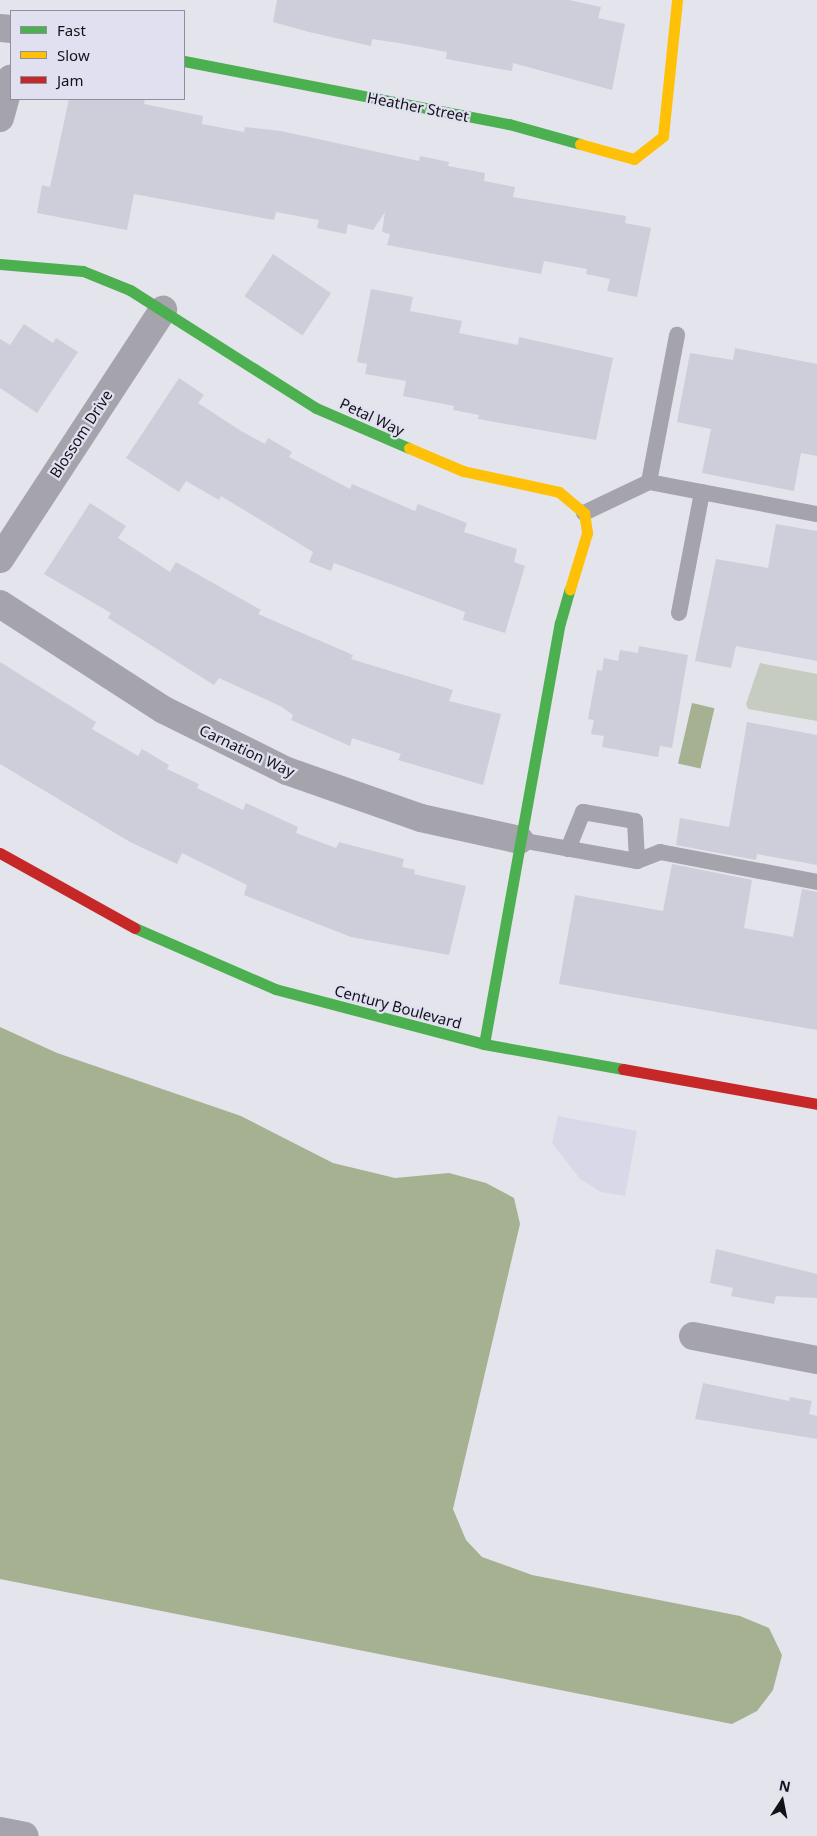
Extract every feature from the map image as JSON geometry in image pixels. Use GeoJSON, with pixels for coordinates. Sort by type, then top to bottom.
{"type":"FeatureCollection","features":[{"type":"Feature","properties":{"kind":"street","name":"Heather Street"},"geometry":{"type":"LineString","coordinates":[[185,61],[509,124],[612,156],[634,159],[649,151],[663,136],[677,0]]}},
{"type":"Feature","properties":{"kind":"street"},"geometry":{"type":"LineString","coordinates":[[0,118],[10,82]]}},
{"type":"Feature","properties":{"kind":"street","name":"Petal Way"},"geometry":{"type":"LineString","coordinates":[[0,264],[83,271],[163,310],[325,412],[463,471],[559,492],[584,513]]}},
{"type":"Feature","properties":{"kind":"street","name":"Blossom Drive"},"geometry":{"type":"LineString","coordinates":[[0,559],[163,310]]}},
{"type":"Feature","properties":{"kind":"street"},"geometry":{"type":"LineString","coordinates":[[484,1044],[560,623],[587,533],[584,513]]}},
{"type":"Feature","properties":{"kind":"street","name":"Carnation Way"},"geometry":{"type":"LineString","coordinates":[[0,604],[164,710],[287,772],[422,818],[520,840]]}},
{"type":"Feature","properties":{"kind":"street","name":"Century Boulevard"},"geometry":{"type":"LineString","coordinates":[[0,853],[101,913],[216,966],[275,989],[383,1021],[484,1044],[817,1104]]}},
{"type":"Feature","properties":{"kind":"street"},"geometry":{"type":"LineString","coordinates":[[693,1336],[817,1360]]}},
{"type":"Feature","properties":{"kind":"street"},"geometry":{"type":"LineString","coordinates":[[0,1831],[25,1836]]}},
{"type":"Feature","properties":{"kind":"lane"},"geometry":{"type":"LineString","coordinates":[[649,482],[677,335]]}},
{"type":"Feature","properties":{"kind":"lane"},"geometry":{"type":"LineString","coordinates":[[584,513],[649,482],[817,514]]}},
{"type":"Feature","properties":{"kind":"lane"},"geometry":{"type":"LineString","coordinates":[[679,613],[702,492]]}},
{"type":"Feature","properties":{"kind":"lane"},"geometry":{"type":"LineString","coordinates":[[568,849],[583,812],[635,821],[637,861]]}},
{"type":"Feature","properties":{"kind":"lane"},"geometry":{"type":"LineString","coordinates":[[520,840],[637,861],[660,852],[817,882]]}},
{"type":"Feature","properties":{"kind":"shaded area"},"geometry":{"type":"Polygon","coordinates":[[[760,663],[817,674],[817,721],[748,709],[746,704],[760,663]]]}},
{"type":"Feature","properties":{"kind":"shaded area"},"geometry":{"type":"Polygon","coordinates":[[[692,703],[714,708],[700,769],[678,763],[692,703]]]}},
{"type":"Feature","properties":{"kind":"shaded area"},"geometry":{"type":"Polygon","coordinates":[[[0,1027],[57,1053],[241,1116],[333,1163],[395,1178],[449,1173],[486,1183],[514,1198],[520,1224],[453,1509],[466,1540],[482,1557],[532,1575],[740,1616],[769,1628],[782,1655],[773,1690],[757,1711],[732,1724],[0,1579],[0,1027]]]}},
{"type":"Feature","properties":{"kind":"shaded area"},"geometry":{"type":"Polygon","coordinates":[[[558,1116],[637,1131],[625,1196],[601,1192],[580,1179],[552,1143],[558,1116]]]}},
{"type":"Feature","properties":{"kind":"building"},"geometry":{"type":"Polygon","coordinates":[[[277,0],[569,0],[601,7],[598,18],[625,24],[612,90],[513,63],[512,71],[446,59],[447,52],[372,39],[371,46],[309,32],[273,22],[277,0]]]}},
{"type":"Feature","properties":{"kind":"building"},"geometry":{"type":"Polygon","coordinates":[[[69,100],[145,100],[144,104],[203,116],[202,124],[244,132],[245,127],[281,131],[419,161],[420,156],[449,162],[448,166],[485,173],[484,181],[515,187],[513,197],[626,216],[625,223],[651,228],[637,297],[607,291],[610,279],[586,274],[587,269],[544,261],[541,274],[387,245],[390,234],[382,232],[385,212],[373,230],[348,224],[346,234],[317,228],[319,220],[276,212],[274,220],[134,194],[127,230],[37,213],[42,185],[50,187],[69,100]]]}},
{"type":"Feature","properties":{"kind":"building"},"geometry":{"type":"Polygon","coordinates":[[[273,254],[331,293],[303,335],[244,296],[273,254]]]}},
{"type":"Feature","properties":{"kind":"building"},"geometry":{"type":"Polygon","coordinates":[[[371,289],[413,297],[410,311],[462,321],[459,333],[518,345],[519,337],[613,358],[596,440],[478,419],[479,415],[453,410],[454,406],[403,396],[406,381],[365,374],[367,364],[357,362],[371,289]]]}},
{"type":"Feature","properties":{"kind":"building"},"geometry":{"type":"Polygon","coordinates":[[[24,324],[53,343],[56,338],[78,352],[37,413],[0,388],[0,339],[10,345],[24,324]]]}},
{"type":"Feature","properties":{"kind":"building"},"geometry":{"type":"Polygon","coordinates":[[[735,348],[817,364],[817,456],[801,453],[794,491],[702,473],[711,429],[677,422],[690,353],[733,360],[735,348]]]}},
{"type":"Feature","properties":{"kind":"building"},"geometry":{"type":"Polygon","coordinates":[[[179,378],[204,395],[198,403],[241,431],[265,444],[268,438],[292,452],[289,457],[350,489],[352,484],[415,511],[418,504],[467,523],[464,532],[517,549],[514,562],[525,566],[505,633],[463,620],[465,612],[334,563],[331,571],[309,562],[313,552],[221,496],[219,500],[186,481],[179,492],[126,458],[179,378]]]}},
{"type":"Feature","properties":{"kind":"building"},"geometry":{"type":"Polygon","coordinates":[[[90,503],[126,526],[118,538],[170,572],[176,562],[261,610],[258,614],[353,655],[351,659],[453,690],[449,701],[501,714],[483,785],[398,760],[401,754],[352,738],[350,746],[291,720],[293,715],[282,707],[219,678],[214,685],[108,618],[111,613],[44,574],[90,503]]]}},
{"type":"Feature","properties":{"kind":"building"},"geometry":{"type":"Polygon","coordinates":[[[776,524],[817,531],[817,661],[736,646],[731,668],[695,661],[716,559],[768,568],[776,524]]]}},
{"type":"Feature","properties":{"kind":"building"},"geometry":{"type":"Polygon","coordinates":[[[639,646],[688,655],[672,748],[660,746],[658,757],[602,747],[604,736],[591,734],[594,720],[588,719],[597,670],[602,671],[604,658],[618,661],[620,650],[638,653],[639,646]]]}},
{"type":"Feature","properties":{"kind":"building"},"geometry":{"type":"Polygon","coordinates":[[[0,662],[96,722],[92,729],[138,756],[142,749],[169,765],[167,769],[199,784],[197,788],[243,810],[246,803],[298,827],[296,833],[336,848],[339,842],[404,859],[402,867],[415,870],[414,874],[466,886],[449,955],[351,937],[244,895],[247,885],[182,853],[177,864],[130,842],[0,764],[0,662]]]}},
{"type":"Feature","properties":{"kind":"building"},"geometry":{"type":"Polygon","coordinates":[[[747,722],[817,735],[817,865],[757,854],[756,860],[676,845],[680,818],[729,827],[747,722]]]}},
{"type":"Feature","properties":{"kind":"building"},"geometry":{"type":"Polygon","coordinates":[[[672,864],[752,880],[744,928],[793,937],[802,889],[817,892],[817,1030],[559,984],[575,895],[663,911],[672,864]]]}},
{"type":"Feature","properties":{"kind":"building"},"geometry":{"type":"Polygon","coordinates":[[[716,1249],[817,1274],[817,1298],[776,1296],[774,1304],[731,1296],[733,1288],[710,1283],[716,1249]]]}},
{"type":"Feature","properties":{"kind":"building"},"geometry":{"type":"Polygon","coordinates":[[[703,1383],[789,1401],[790,1397],[812,1401],[809,1414],[817,1416],[817,1439],[695,1419],[703,1383]]]}},
{"type":"Feature","properties":{"kind":"traffic: fast"},"geometry":{"type":"LineString","coordinates":[[185,61],[509,124],[580,144]]}},
{"type":"Feature","properties":{"kind":"traffic: fast"},"geometry":{"type":"LineString","coordinates":[[0,264],[83,271],[130,290],[316,408],[409,448]]}},
{"type":"Feature","properties":{"kind":"traffic: fast"},"geometry":{"type":"LineString","coordinates":[[484,1044],[560,623],[570,589]]}},
{"type":"Feature","properties":{"kind":"traffic: fast"},"geometry":{"type":"LineString","coordinates":[[135,928],[275,989],[484,1044],[623,1069]]}},
{"type":"Feature","properties":{"kind":"traffic: slow"},"geometry":{"type":"LineString","coordinates":[[580,144],[634,159],[663,136],[677,0]]}},
{"type":"Feature","properties":{"kind":"traffic: slow"},"geometry":{"type":"LineString","coordinates":[[409,448],[463,471],[559,492],[584,513],[587,533],[570,589]]}},
{"type":"Feature","properties":{"kind":"traffic: jam"},"geometry":{"type":"LineString","coordinates":[[0,853],[135,928]]}},
{"type":"Feature","properties":{"kind":"traffic: jam"},"geometry":{"type":"LineString","coordinates":[[623,1069],[817,1104]]}}]}
